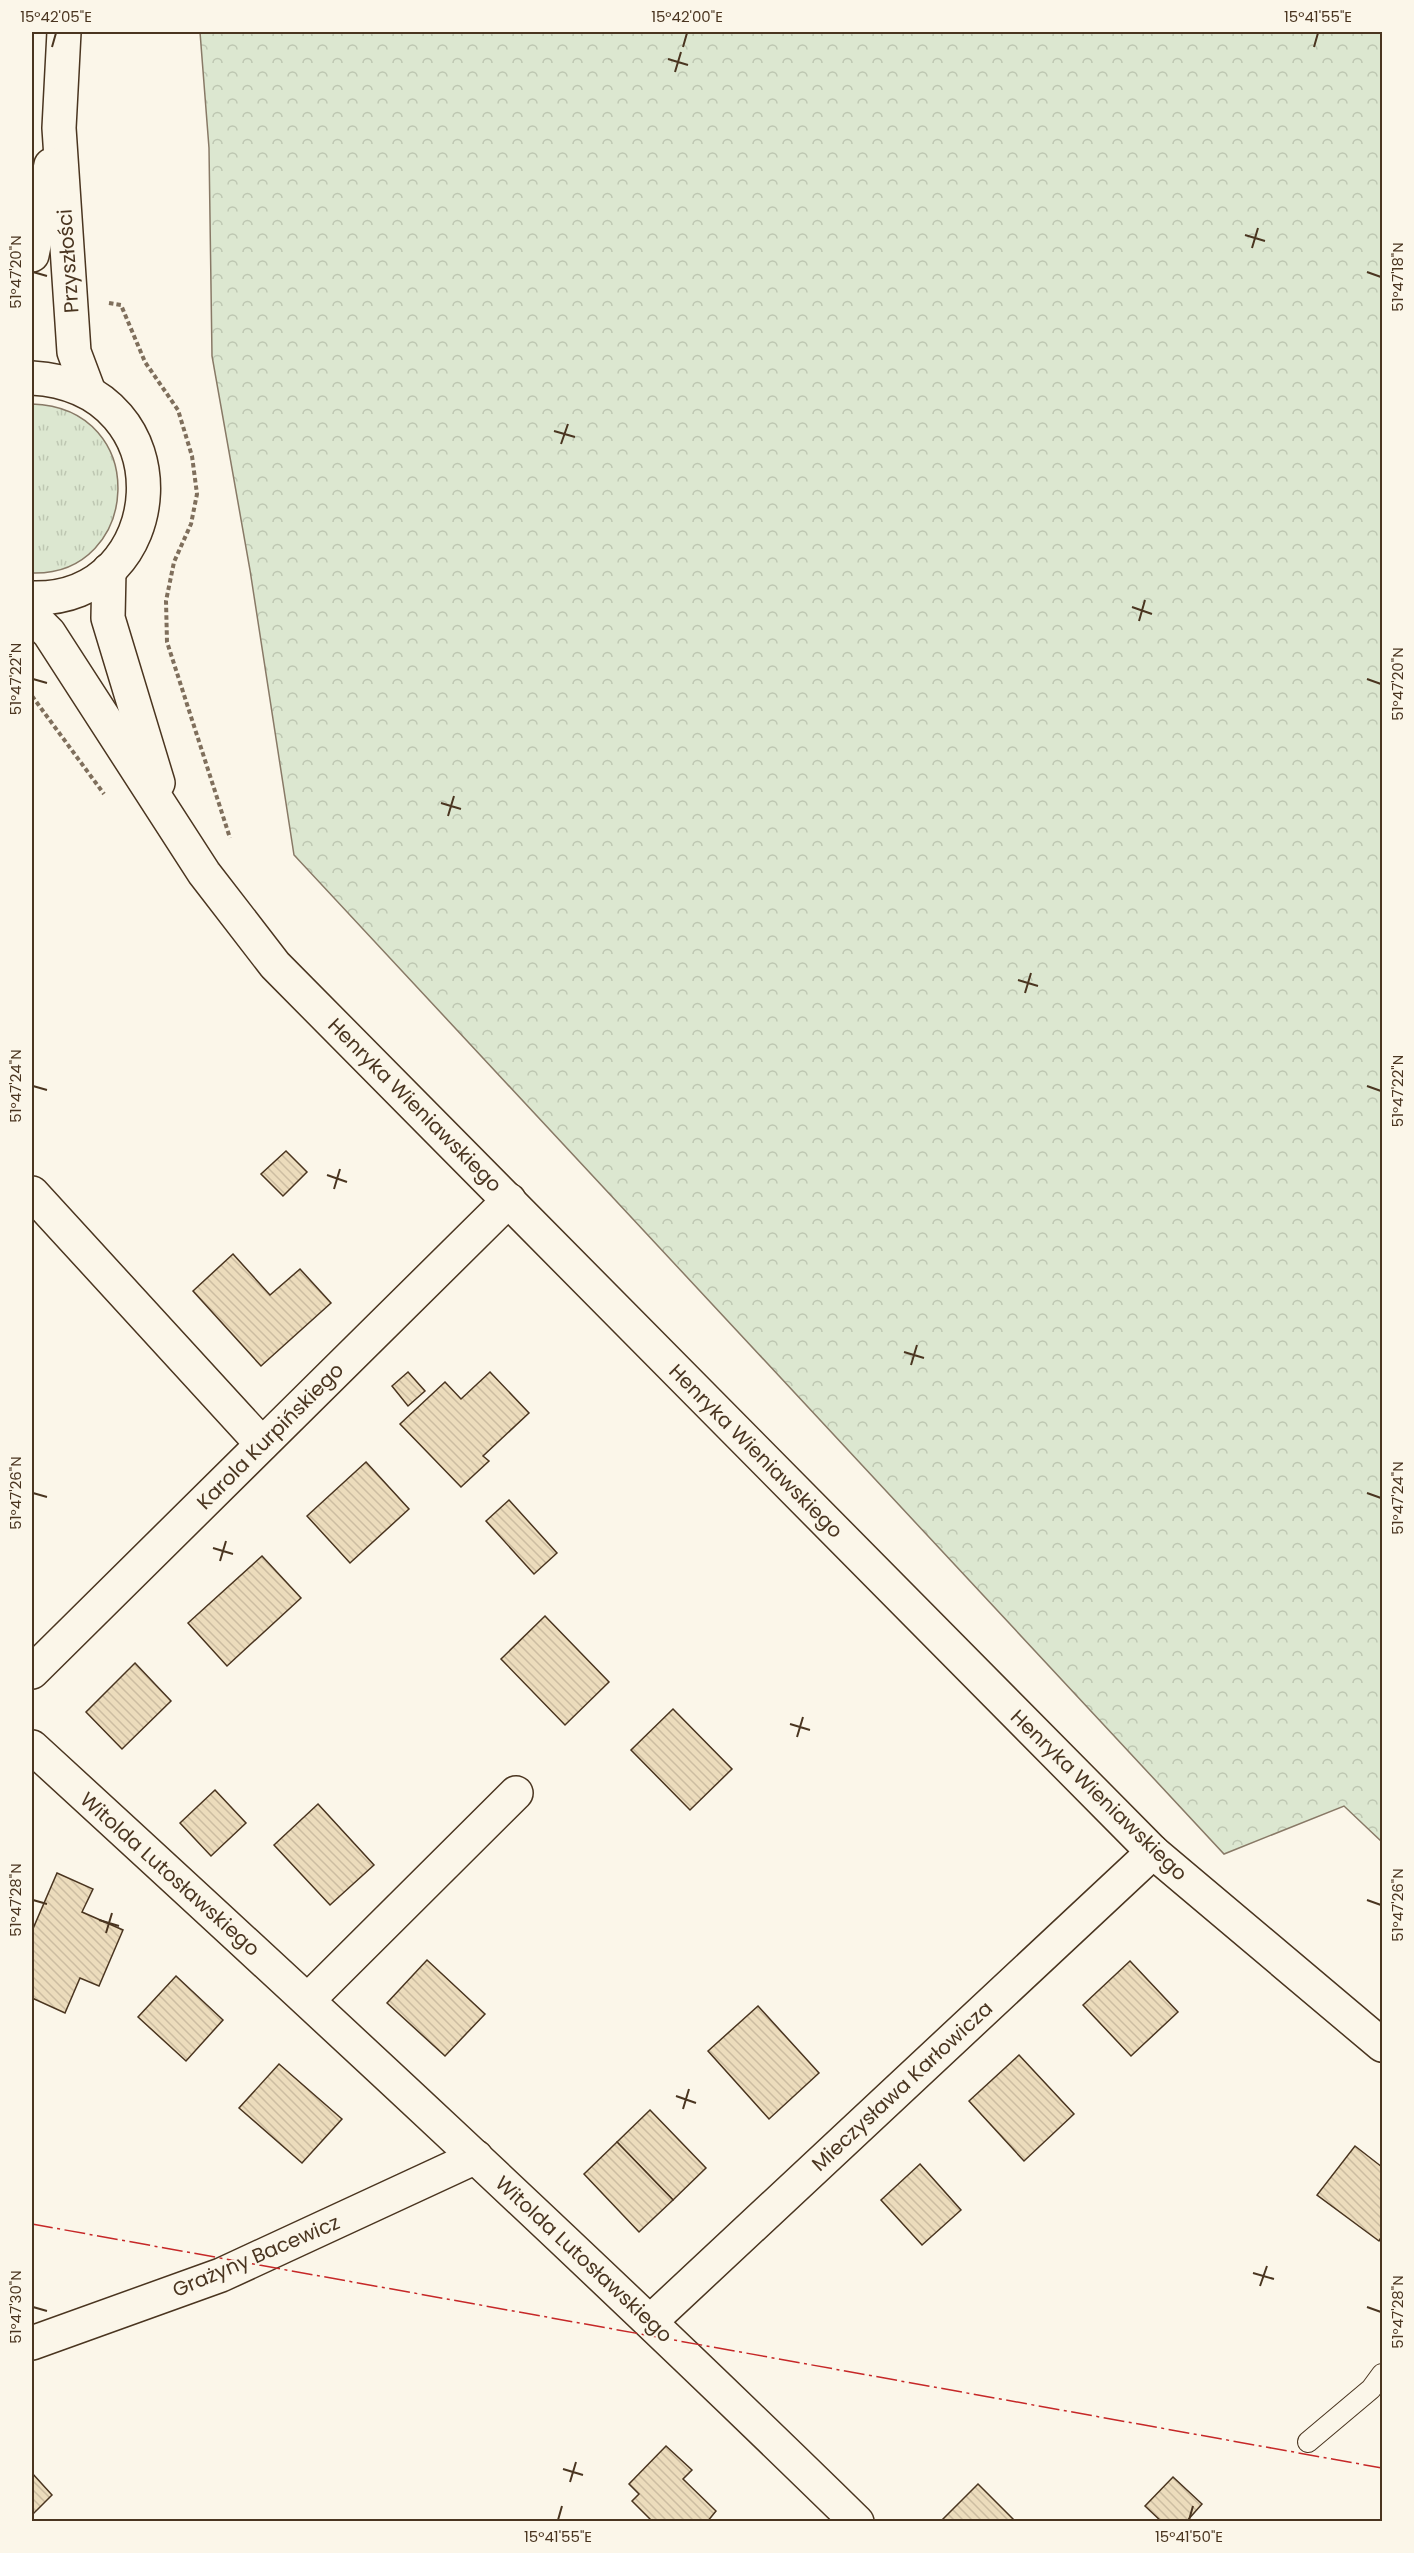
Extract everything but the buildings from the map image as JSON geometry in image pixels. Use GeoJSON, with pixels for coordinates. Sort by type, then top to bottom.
{"type":"FeatureCollection","features":[{"type":"Feature","properties":{"kind":"street","name":"Przyszłości"},"geometry":{"type":"LineString","coordinates":[[64,32],[59,128],[74,352],[88,392]]}},
{"type":"Feature","properties":{"kind":"street","name":"Przyszłości"},"geometry":{"type":"LineString","coordinates":[[32,255],[59,128]]}},
{"type":"Feature","properties":{"kind":"street"},"geometry":{"type":"LineString","coordinates":[[32,378],[56,380],[88,392],[116,413],[135,443],[144,476],[143,510],[130,543],[109,570],[80,589],[46,598],[32,598]]}},
{"type":"Feature","properties":{"kind":"street","name":"Henryka Wieniawskiego"},"geometry":{"type":"LineString","coordinates":[[109,570],[108,618],[170,819]]}},
{"type":"Feature","properties":{"kind":"street","name":"Henryka Wieniawskiego"},"geometry":{"type":"LineString","coordinates":[[32,616],[49,633],[204,873],[275,965],[1153,1852],[1383,2045]]}},
{"type":"Feature","properties":{"kind":"street"},"geometry":{"type":"LineString","coordinates":[[32,1193],[262,1444]]}},
{"type":"Feature","properties":{"kind":"street","name":"Karola Kurpińskiego"},"geometry":{"type":"LineString","coordinates":[[32,1672],[509,1200]]}},
{"type":"Feature","properties":{"kind":"street","name":"Witolda Lutosławskiego"},"geometry":{"type":"LineString","coordinates":[[32,1748],[308,2000],[651,2321],[857,2522]]}},
{"type":"Feature","properties":{"kind":"street"},"geometry":{"type":"LineString","coordinates":[[308,2000],[516,1793]]}},
{"type":"Feature","properties":{"kind":"street","name":"Mieczysława Karłowicza"},"geometry":{"type":"LineString","coordinates":[[651,2321],[1153,1852]]}},
{"type":"Feature","properties":{"kind":"street","name":"Grażyny Bacewicz"},"geometry":{"type":"LineString","coordinates":[[32,2343],[221,2275],[476,2157]]}},
{"type":"Feature","properties":{"kind":"lane"},"geometry":{"type":"LineString","coordinates":[[1308,2442],[1371,2389],[1383,2374]]}},
{"type":"Feature","properties":{"kind":"path"},"geometry":{"type":"LineString","coordinates":[[71,296],[121,305],[145,362],[178,410],[192,456],[197,494],[191,524],[174,562],[166,601],[167,642],[233,849]]}},
{"type":"Feature","properties":{"kind":"green space"},"geometry":{"type":"Polygon","coordinates":[[[200,32],[1382,32],[1382,1842],[1344,1806],[1224,1854],[294,855],[250,570],[212,356],[209,148],[200,32]]]}},
{"type":"Feature","properties":{"kind":"green space"},"geometry":{"type":"Polygon","coordinates":[[[32,404],[71,413],[98,433],[113,460],[118,491],[112,522],[95,548],[68,567],[32,573],[32,404]]]}},
{"type":"Feature","properties":{"kind":"power"},"geometry":{"type":"LineString","coordinates":[[32,2224],[1382,2468]]}}]}
